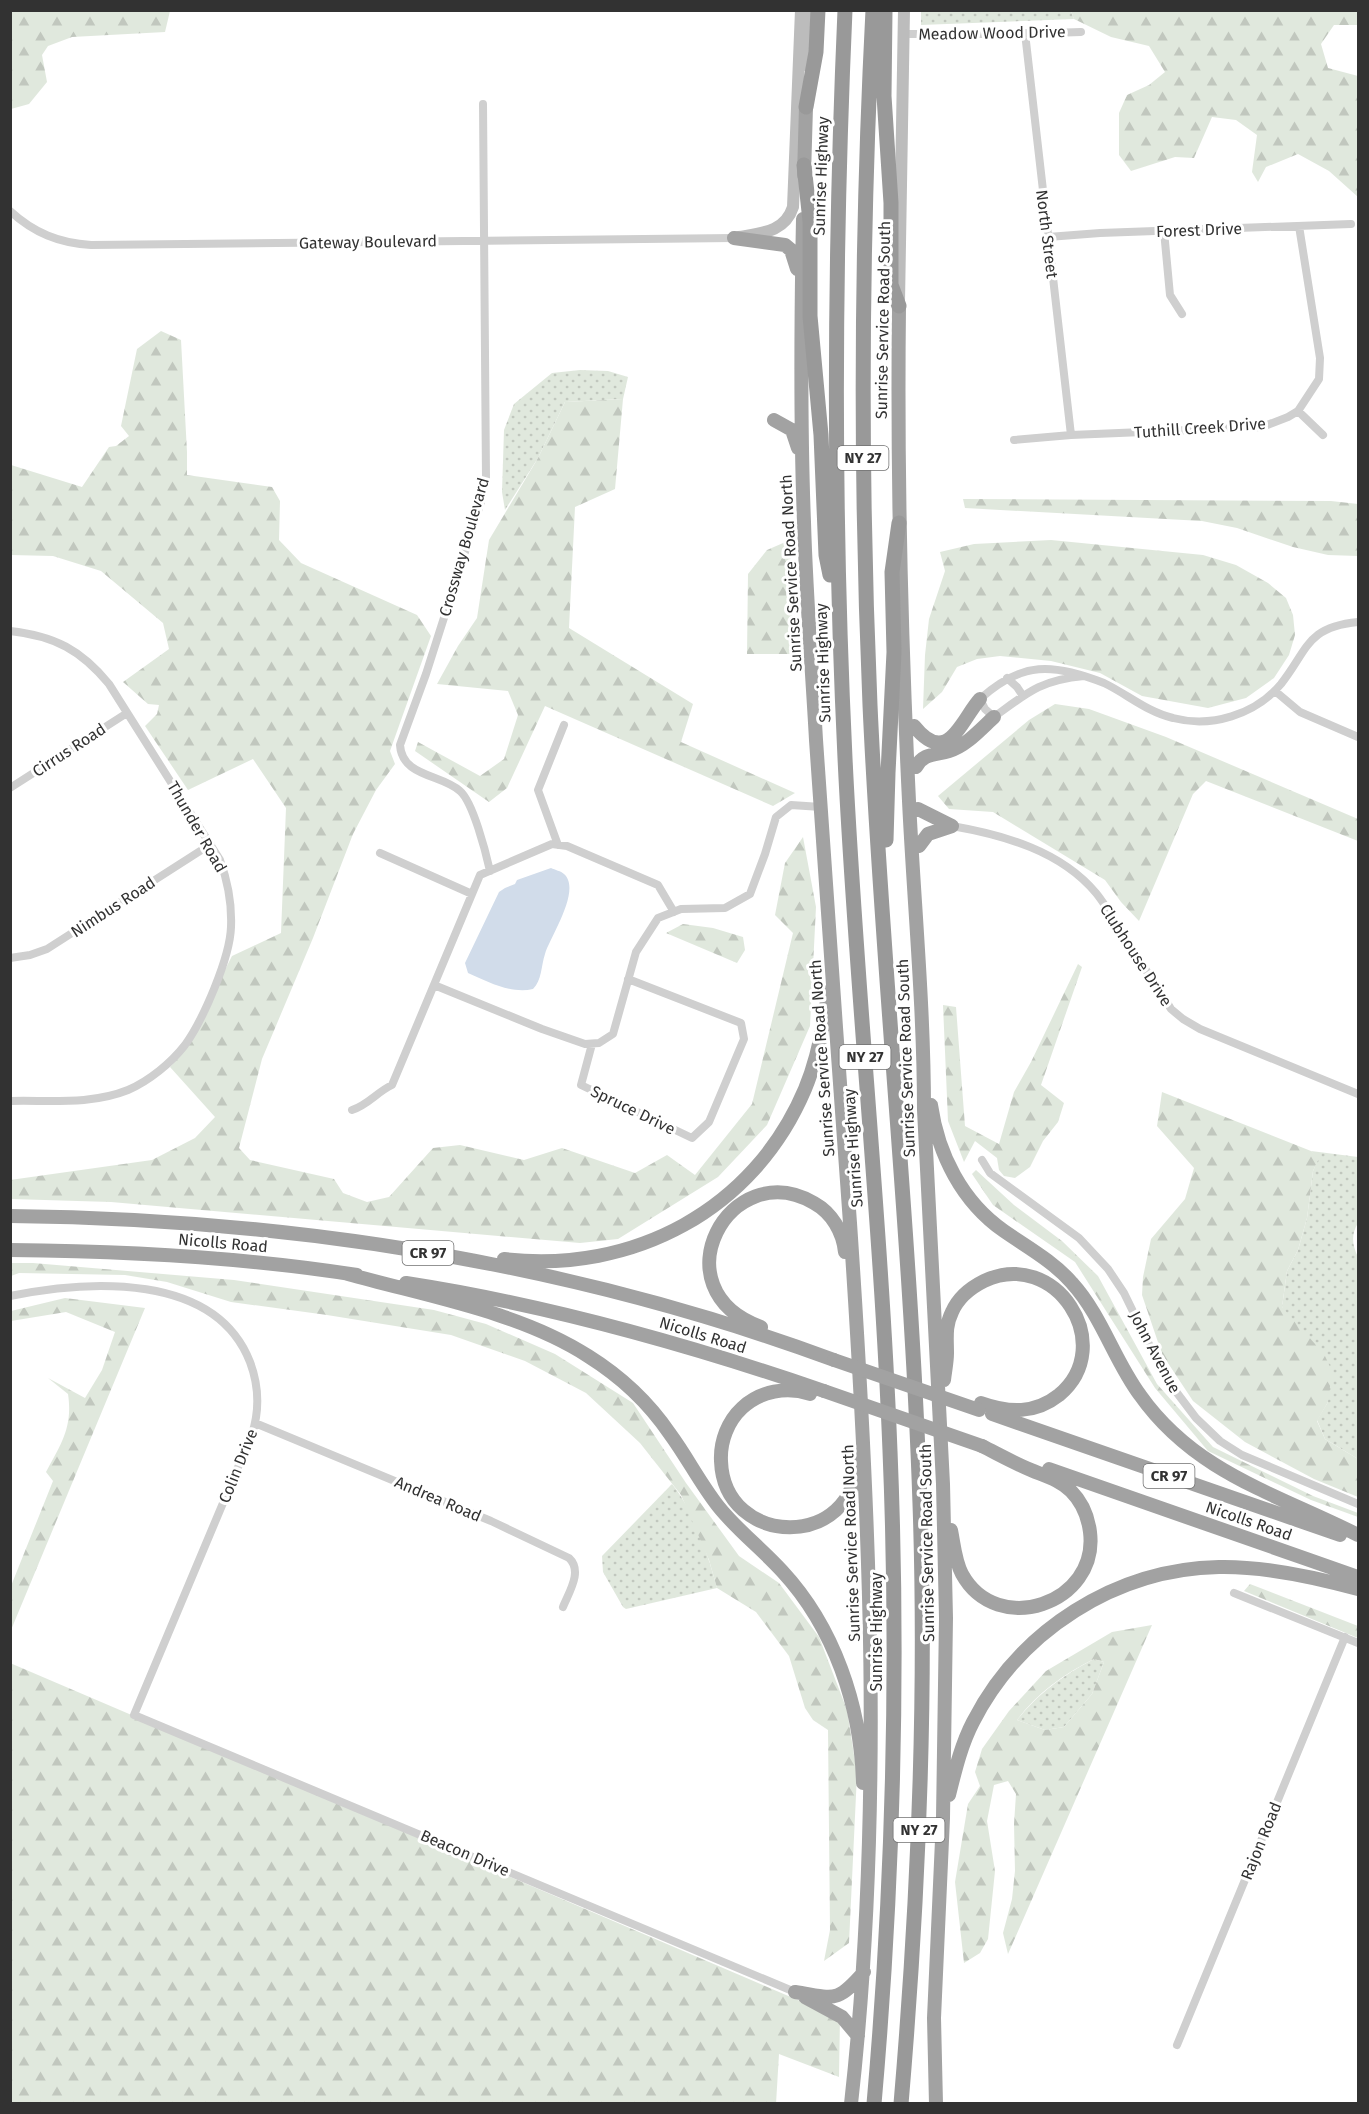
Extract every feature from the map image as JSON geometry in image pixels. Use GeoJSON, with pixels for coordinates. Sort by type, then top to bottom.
{"type":"FeatureCollection","features":[{"type":"Feature","properties":{"kind":"highway"},"geometry":{"type":"LineString","coordinates":[[806,107],[816,52],[818,10]]}},
{"type":"Feature","properties":{"kind":"highway","name":"Sunrise Highway"},"geometry":{"type":"LineString","coordinates":[[845,10],[838,171],[835,352],[839,624],[849,829],[887,1384],[893,1529],[892,1808],[874,2103]]}},
{"type":"Feature","properties":{"kind":"highway","name":"NY 27"},"geometry":{"type":"LineString","coordinates":[[873,10],[864,228],[863,432],[871,715],[914,1361],[921,1566],[922,1710],[919,1821],[912,1975],[902,2103]]}},
{"type":"Feature","properties":{"kind":"highway"},"geometry":{"type":"LineString","coordinates":[[885,10],[884,96],[891,203],[891,285],[899,306]]}},
{"type":"Feature","properties":{"kind":"highway","name":"Sunrise Service Road North"},"geometry":{"type":"LineString","coordinates":[[806,107],[801,296],[802,468],[806,580],[856,1316],[869,1562],[871,1774],[864,1972],[851,2103]]}},
{"type":"Feature","properties":{"kind":"highway"},"geometry":{"type":"LineString","coordinates":[[804,165],[810,221],[810,316],[820,424],[826,555],[839,624]]}},
{"type":"Feature","properties":{"kind":"highway"},"geometry":{"type":"LineString","coordinates":[[734,238],[776,243],[788,248],[795,261],[801,296]]}},
{"type":"Feature","properties":{"kind":"highway","name":"Sunrise Service Road South"},"geometry":{"type":"LineString","coordinates":[[899,306],[901,598],[943,1484],[946,1638],[943,1818],[934,2018],[936,2103]]}},
{"type":"Feature","properties":{"kind":"highway"},"geometry":{"type":"LineString","coordinates":[[801,374],[793,409],[774,420],[792,430],[802,468]]}},
{"type":"Feature","properties":{"kind":"highway"},"geometry":{"type":"LineString","coordinates":[[882,906],[894,652],[892,572],[899,523]]}},
{"type":"Feature","properties":{"kind":"highway"},"geometry":{"type":"LineString","coordinates":[[901,598],[910,665],[914,726],[922,896],[919,942]]}},
{"type":"Feature","properties":{"kind":"highway"},"geometry":{"type":"LineString","coordinates":[[914,726],[930,740],[939,742],[948,740],[956,735],[970,710],[980,699]]}},
{"type":"Feature","properties":{"kind":"highway"},"geometry":{"type":"LineString","coordinates":[[916,767],[923,758],[952,751],[963,744],[994,717]]}},
{"type":"Feature","properties":{"kind":"highway"},"geometry":{"type":"LineString","coordinates":[[918,809],[952,826]]}},
{"type":"Feature","properties":{"kind":"highway"},"geometry":{"type":"LineString","coordinates":[[919,846],[928,834],[952,826]]}},
{"type":"Feature","properties":{"kind":"highway"},"geometry":{"type":"LineString","coordinates":[[437,1254],[534,1262],[588,1259],[646,1244],[701,1215],[733,1190],[761,1161],[786,1127],[796,1108],[818,1050],[832,966]]}},
{"type":"Feature","properties":{"kind":"highway"},"geometry":{"type":"LineString","coordinates":[[924,1060],[937,1134],[945,1159],[958,1183],[994,1223],[1051,1263],[1072,1283],[1096,1317],[1128,1378],[1150,1410],[1192,1450],[1225,1473],[1281,1501],[1359,1535]]}},
{"type":"Feature","properties":{"kind":"highway"},"geometry":{"type":"LineString","coordinates":[[808,1351],[772,1330],[737,1315],[729,1309],[718,1294],[709,1266],[711,1246],[724,1220],[738,1206],[758,1196],[787,1194],[807,1199],[825,1210],[836,1224],[844,1243],[856,1316]]}},
{"type":"Feature","properties":{"kind":"highway","name":"Nicolls Road"},"geometry":{"type":"LineString","coordinates":[[10,1216],[132,1220],[235,1227],[437,1254],[616,1293],[687,1312],[932,1393],[980,1406],[1359,1542]]}},
{"type":"Feature","properties":{"kind":"highway","name":"Nicolls Road"},"geometry":{"type":"LineString","coordinates":[[10,1250],[95,1251],[197,1257],[348,1274],[470,1294],[579,1318],[678,1344],[823,1395],[873,1409],[982,1446],[1359,1577]]}},
{"type":"Feature","properties":{"kind":"highway"},"geometry":{"type":"LineString","coordinates":[[348,1274],[531,1327],[596,1361],[646,1404],[669,1431],[718,1506],[796,1587],[818,1621],[838,1660],[848,1687],[857,1725],[862,1757],[861,1859],[866,1911]]}},
{"type":"Feature","properties":{"kind":"highway"},"geometry":{"type":"LineString","coordinates":[[939,1412],[947,1354],[946,1329],[959,1300],[980,1283],[1004,1274],[1031,1276],[1047,1283],[1067,1300],[1079,1323],[1082,1348],[1074,1376],[1062,1392],[1046,1404],[1036,1408],[1010,1410],[980,1406]]}},
{"type":"Feature","properties":{"kind":"highway"},"geometry":{"type":"LineString","coordinates":[[823,1395],[775,1391],[762,1395],[743,1407],[728,1428],[721,1453],[723,1476],[727,1488],[738,1505],[755,1519],[776,1527],[806,1527],[826,1519],[841,1505],[855,1480],[861,1397]]}},
{"type":"Feature","properties":{"kind":"highway"},"geometry":{"type":"LineString","coordinates":[[943,1484],[959,1568],[963,1577],[978,1593],[997,1604],[1027,1608],[1055,1599],[1071,1587],[1084,1569],[1090,1550],[1089,1526],[1083,1507],[1072,1492],[1058,1481],[982,1446]]}},
{"type":"Feature","properties":{"kind":"highway"},"geometry":{"type":"LineString","coordinates":[[943,1818],[965,1739],[992,1689],[1016,1659],[1036,1639],[1090,1602],[1125,1586],[1164,1574],[1221,1567],[1287,1574],[1359,1589]]}},
{"type":"Feature","properties":{"kind":"highway"},"geometry":{"type":"LineString","coordinates":[[795,1992],[836,1996],[846,1992],[864,1972]]}},
{"type":"Feature","properties":{"kind":"highway"},"geometry":{"type":"LineString","coordinates":[[795,1992],[842,2017],[858,2036]]}},
{"type":"Feature","properties":{"kind":"main road"},"geometry":{"type":"LineString","coordinates":[[734,238],[774,230],[787,220],[792,211],[801,10]]}},
{"type":"Feature","properties":{"kind":"main road","name":"Sunrise Service Road North"},"geometry":{"type":"LineString","coordinates":[[806,107],[810,10]]}},
{"type":"Feature","properties":{"kind":"main road","name":"Sunrise Service Road South"},"geometry":{"type":"LineString","coordinates":[[899,306],[904,10]]}},
{"type":"Feature","properties":{"kind":"street","name":"Meadow Wood Drive"},"geometry":{"type":"LineString","coordinates":[[904,34],[1081,32]]}},
{"type":"Feature","properties":{"kind":"street","name":"North Street"},"geometry":{"type":"LineString","coordinates":[[1025,33],[1071,435]]}},
{"type":"Feature","properties":{"kind":"street","name":"Crossway Boulevard"},"geometry":{"type":"LineString","coordinates":[[483,104],[485,485],[426,674],[400,745],[401,755],[412,768],[455,788],[465,797],[490,871]]}},
{"type":"Feature","properties":{"kind":"street","name":"Gateway Boulevard"},"geometry":{"type":"LineString","coordinates":[[10,211],[23,223],[45,236],[68,243],[91,245],[734,238]]}},
{"type":"Feature","properties":{"kind":"street","name":"Forest Drive"},"geometry":{"type":"LineString","coordinates":[[1048,237],[1351,224]]}},
{"type":"Feature","properties":{"kind":"street"},"geometry":{"type":"LineString","coordinates":[[1299,226],[1320,358],[1319,379],[1298,411],[1323,435]]}},
{"type":"Feature","properties":{"kind":"street"},"geometry":{"type":"LineString","coordinates":[[1164,231],[1170,295],[1182,314]]}},
{"type":"Feature","properties":{"kind":"street","name":"Tuthill Creek Drive"},"geometry":{"type":"LineString","coordinates":[[1014,440],[1071,435],[1262,427],[1298,411]]}},
{"type":"Feature","properties":{"kind":"street"},"geometry":{"type":"LineString","coordinates":[[1084,676],[1056,679],[1023,696],[994,717],[985,709],[980,699],[1007,678],[1031,669],[1063,669],[1084,676],[1113,687],[1155,712],[1191,722],[1212,721],[1233,716],[1253,707],[1275,691],[1313,638],[1333,627],[1359,622]]}},
{"type":"Feature","properties":{"kind":"street","name":"Thunder Road"},"geometry":{"type":"LineString","coordinates":[[10,631],[33,633],[53,639],[93,665],[109,684],[220,860],[231,904],[231,929],[226,953],[216,980],[184,1046],[167,1064],[148,1079],[111,1096],[89,1100],[10,1101]]}},
{"type":"Feature","properties":{"kind":"street"},"geometry":{"type":"LineString","coordinates":[[1007,678],[1023,696]]}},
{"type":"Feature","properties":{"kind":"street"},"geometry":{"type":"LineString","coordinates":[[1275,691],[1300,711],[1359,737]]}},
{"type":"Feature","properties":{"kind":"street","name":"Cirrus Road"},"geometry":{"type":"LineString","coordinates":[[10,788],[127,713]]}},
{"type":"Feature","properties":{"kind":"street"},"geometry":{"type":"LineString","coordinates":[[558,845],[538,790],[564,725]]}},
{"type":"Feature","properties":{"kind":"street"},"geometry":{"type":"LineString","coordinates":[[434,985],[542,1029],[585,1044],[599,1043],[613,1034],[636,952],[658,918],[681,909],[725,908],[750,894],[776,817],[791,805],[820,807]]}},
{"type":"Feature","properties":{"kind":"street","name":"Clubhouse Drive"},"geometry":{"type":"LineString","coordinates":[[952,826],[984,832],[1026,845],[1060,863],[1081,878],[1102,901],[1171,1009],[1183,1019],[1200,1029],[1359,1094]]}},
{"type":"Feature","properties":{"kind":"street","name":"Nimbus Road"},"geometry":{"type":"LineString","coordinates":[[10,958],[30,955],[47,949],[211,844]]}},
{"type":"Feature","properties":{"kind":"street"},"geometry":{"type":"LineString","coordinates":[[352,1110],[364,1107],[382,1089],[392,1085],[480,875],[552,844],[567,846],[658,885],[674,912]]}},
{"type":"Feature","properties":{"kind":"street"},"geometry":{"type":"LineString","coordinates":[[380,853],[472,894]]}},
{"type":"Feature","properties":{"kind":"street","name":"Spruce Drive"},"geometry":{"type":"LineString","coordinates":[[592,1044],[581,1084],[692,1138],[709,1122],[744,1039],[741,1023],[628,979]]}},
{"type":"Feature","properties":{"kind":"street","name":"John Avenue"},"geometry":{"type":"LineString","coordinates":[[982,1160],[990,1173],[1079,1238],[1108,1269],[1124,1293],[1165,1377],[1185,1405],[1220,1441],[1242,1455],[1359,1504]]}},
{"type":"Feature","properties":{"kind":"street","name":"Colin Drive"},"geometry":{"type":"LineString","coordinates":[[10,1296],[75,1287],[126,1287],[177,1297],[205,1308],[230,1328],[246,1352],[252,1367],[258,1398],[255,1424],[134,1715]]}},
{"type":"Feature","properties":{"kind":"street","name":"Andrea Road"},"geometry":{"type":"LineString","coordinates":[[255,1424],[491,1521],[569,1558],[575,1564],[575,1574],[563,1607]]}},
{"type":"Feature","properties":{"kind":"street"},"geometry":{"type":"LineString","coordinates":[[1234,1593],[1359,1642]]}},
{"type":"Feature","properties":{"kind":"street","name":"Rajon Road"},"geometry":{"type":"LineString","coordinates":[[1178,2045],[1345,1637]]}},
{"type":"Feature","properties":{"kind":"street","name":"Beacon Drive"},"geometry":{"type":"LineString","coordinates":[[134,1715],[795,1992]]}},
{"type":"Feature","properties":{"kind":"green space"},"geometry":{"type":"Polygon","coordinates":[[[11,10],[170,11],[165,32],[72,37],[48,46],[42,55],[47,82],[29,104],[11,109],[11,10]]]}},
{"type":"Feature","properties":{"kind":"green space"},"geometry":{"type":"Polygon","coordinates":[[[921,10],[1071,11],[1074,19],[921,25],[921,10]]]}},
{"type":"Feature","properties":{"kind":"green space"},"geometry":{"type":"Polygon","coordinates":[[[1071,11],[1358,11],[1358,25],[1334,25],[1321,44],[1328,68],[1358,76],[1358,197],[1329,171],[1298,154],[1266,167],[1258,182],[1252,172],[1257,135],[1236,120],[1212,117],[1194,158],[1175,157],[1131,171],[1119,155],[1119,113],[1127,95],[1149,85],[1165,72],[1149,46],[1111,37],[1074,19],[1071,11]]]}},
{"type":"Feature","properties":{"kind":"green space"},"geometry":{"type":"Polygon","coordinates":[[[161,331],[181,340],[187,475],[272,487],[280,501],[279,540],[301,563],[417,615],[431,636],[390,751],[395,764],[376,790],[353,834],[313,938],[262,1059],[239,1148],[250,1160],[334,1179],[343,1193],[367,1202],[389,1197],[433,1148],[460,1145],[524,1160],[562,1148],[635,1173],[667,1155],[695,1175],[752,1104],[793,933],[775,915],[785,863],[803,837],[816,907],[810,1026],[767,1125],[718,1177],[618,1239],[580,1243],[111,1202],[11,1199],[10,1180],[152,1160],[195,1138],[215,1117],[170,1067],[183,1052],[232,956],[281,933],[286,808],[253,759],[188,790],[145,726],[157,714],[159,705],[148,704],[123,682],[169,649],[163,623],[101,571],[53,556],[11,555],[11,465],[82,487],[109,447],[116,446],[129,436],[121,426],[137,349],[161,331]]]}},
{"type":"Feature","properties":{"kind":"green space"},"geometry":{"type":"Polygon","coordinates":[[[580,370],[608,371],[628,377],[623,399],[565,402],[538,458],[505,510],[502,492],[504,430],[514,404],[552,373],[580,370]]]}},
{"type":"Feature","properties":{"kind":"green space"},"geometry":{"type":"Polygon","coordinates":[[[623,399],[615,489],[575,507],[569,628],[693,704],[681,742],[795,793],[773,806],[545,706],[507,788],[489,802],[415,751],[418,742],[480,776],[504,759],[518,715],[508,691],[437,684],[477,618],[489,540],[538,458],[565,402],[623,399]]]}},
{"type":"Feature","properties":{"kind":"green space"},"geometry":{"type":"Polygon","coordinates":[[[963,499],[1331,501],[1358,504],[1358,556],[1328,555],[1293,547],[1237,528],[1202,521],[965,508],[963,499]]]}},
{"type":"Feature","properties":{"kind":"green space"},"geometry":{"type":"Polygon","coordinates":[[[790,540],[793,654],[747,654],[748,574],[767,550],[790,540]]]}},
{"type":"Feature","properties":{"kind":"green space"},"geometry":{"type":"Polygon","coordinates":[[[1051,540],[1203,555],[1236,565],[1268,583],[1286,598],[1293,615],[1295,635],[1289,655],[1274,678],[1246,698],[1208,708],[1142,696],[1100,673],[1051,661],[1000,656],[977,659],[957,667],[942,692],[923,709],[929,619],[945,571],[940,552],[974,544],[1051,540]]]}},
{"type":"Feature","properties":{"kind":"green space"},"geometry":{"type":"Polygon","coordinates":[[[1055,704],[1089,709],[1166,737],[1358,819],[1358,841],[1206,781],[1193,794],[1139,921],[1105,880],[993,812],[949,809],[938,796],[1029,720],[1055,704]]]}},
{"type":"Feature","properties":{"kind":"green space"},"geometry":{"type":"Polygon","coordinates":[[[683,924],[713,928],[743,937],[745,950],[737,963],[666,933],[683,924]]]}},
{"type":"Feature","properties":{"kind":"green space"},"geometry":{"type":"Polygon","coordinates":[[[1078,964],[1082,967],[1041,1085],[1064,1103],[1058,1122],[1043,1141],[1030,1167],[1015,1178],[1004,1176],[999,1170],[997,1158],[975,1141],[964,1162],[948,1121],[943,1005],[956,1007],[965,1126],[999,1144],[1014,1092],[1078,964]]]}},
{"type":"Feature","properties":{"kind":"green space"},"geometry":{"type":"Polygon","coordinates":[[[1162,1092],[1311,1151],[1319,1158],[1313,1171],[1307,1218],[1298,1250],[1287,1271],[1282,1307],[1324,1354],[1332,1371],[1328,1402],[1317,1421],[1325,1439],[1358,1459],[1358,1497],[1314,1479],[1245,1442],[1193,1401],[1162,1354],[1142,1295],[1143,1277],[1151,1239],[1185,1199],[1194,1168],[1157,1126],[1162,1092]]]}},
{"type":"Feature","properties":{"kind":"green space"},"geometry":{"type":"Polygon","coordinates":[[[1311,1151],[1358,1157],[1358,1223],[1353,1240],[1358,1257],[1358,1459],[1325,1439],[1317,1420],[1328,1402],[1282,1307],[1287,1271],[1298,1250],[1307,1218],[1313,1171],[1318,1159],[1311,1151]]]}},
{"type":"Feature","properties":{"kind":"green space"},"geometry":{"type":"Polygon","coordinates":[[[976,1170],[1014,1205],[1062,1241],[1098,1276],[1157,1384],[1213,1447],[1313,1496],[1358,1513],[1358,1517],[1311,1500],[1208,1451],[1155,1388],[1075,1262],[993,1205],[972,1174],[976,1170]]]}},
{"type":"Feature","properties":{"kind":"green space"},"geometry":{"type":"Polygon","coordinates":[[[11,1263],[234,1280],[434,1310],[486,1324],[555,1354],[633,1403],[686,1483],[739,1556],[779,1583],[819,1637],[847,1710],[857,1774],[849,1943],[824,1961],[830,1930],[828,1730],[813,1720],[805,1708],[789,1656],[756,1612],[717,1588],[709,1560],[681,1495],[640,1443],[586,1393],[525,1361],[451,1335],[231,1302],[167,1282],[125,1275],[19,1273],[11,1276],[11,1263]]]}},
{"type":"Feature","properties":{"kind":"green space"},"geometry":{"type":"Polygon","coordinates":[[[65,1298],[145,1308],[11,1630],[11,1586],[53,1481],[46,1472],[64,1435],[69,1416],[68,1394],[48,1378],[85,1398],[102,1370],[115,1332],[66,1312],[11,1321],[11,1311],[65,1298]]]}},
{"type":"Feature","properties":{"kind":"green space"},"geometry":{"type":"Polygon","coordinates":[[[672,1484],[694,1520],[717,1588],[626,1609],[603,1572],[602,1556],[672,1484]]]}},
{"type":"Feature","properties":{"kind":"green space"},"geometry":{"type":"Polygon","coordinates":[[[1250,1584],[1358,1626],[1358,1638],[1244,1591],[1250,1584]]]}},
{"type":"Feature","properties":{"kind":"green space"},"geometry":{"type":"Polygon","coordinates":[[[1152,1625],[1008,1954],[1003,1933],[1012,1899],[1015,1871],[1016,1794],[1008,1781],[994,1785],[987,1821],[995,1871],[988,1939],[980,1953],[964,1963],[955,1882],[968,1804],[980,1786],[975,1772],[982,1749],[1009,1711],[1046,1671],[1112,1632],[1152,1625]],[[1094,1659],[1072,1671],[1033,1701],[1017,1720],[1045,1730],[1064,1727],[1092,1694],[1104,1662],[1094,1659]]]}},
{"type":"Feature","properties":{"kind":"green space"},"geometry":{"type":"Polygon","coordinates":[[[1094,1659],[1104,1662],[1092,1694],[1064,1727],[1045,1730],[1017,1720],[1052,1685],[1094,1659]]]}},
{"type":"Feature","properties":{"kind":"green space"},"geometry":{"type":"Polygon","coordinates":[[[10,1663],[840,2018],[839,2077],[779,2054],[776,2104],[11,2103],[10,1663]]]}},
{"type":"Feature","properties":{"kind":"water"},"geometry":{"type":"Polygon","coordinates":[[[551,868],[564,874],[569,881],[569,891],[563,914],[545,954],[540,977],[533,989],[508,989],[468,973],[465,963],[499,892],[515,884],[517,880],[551,868]]]}}]}
